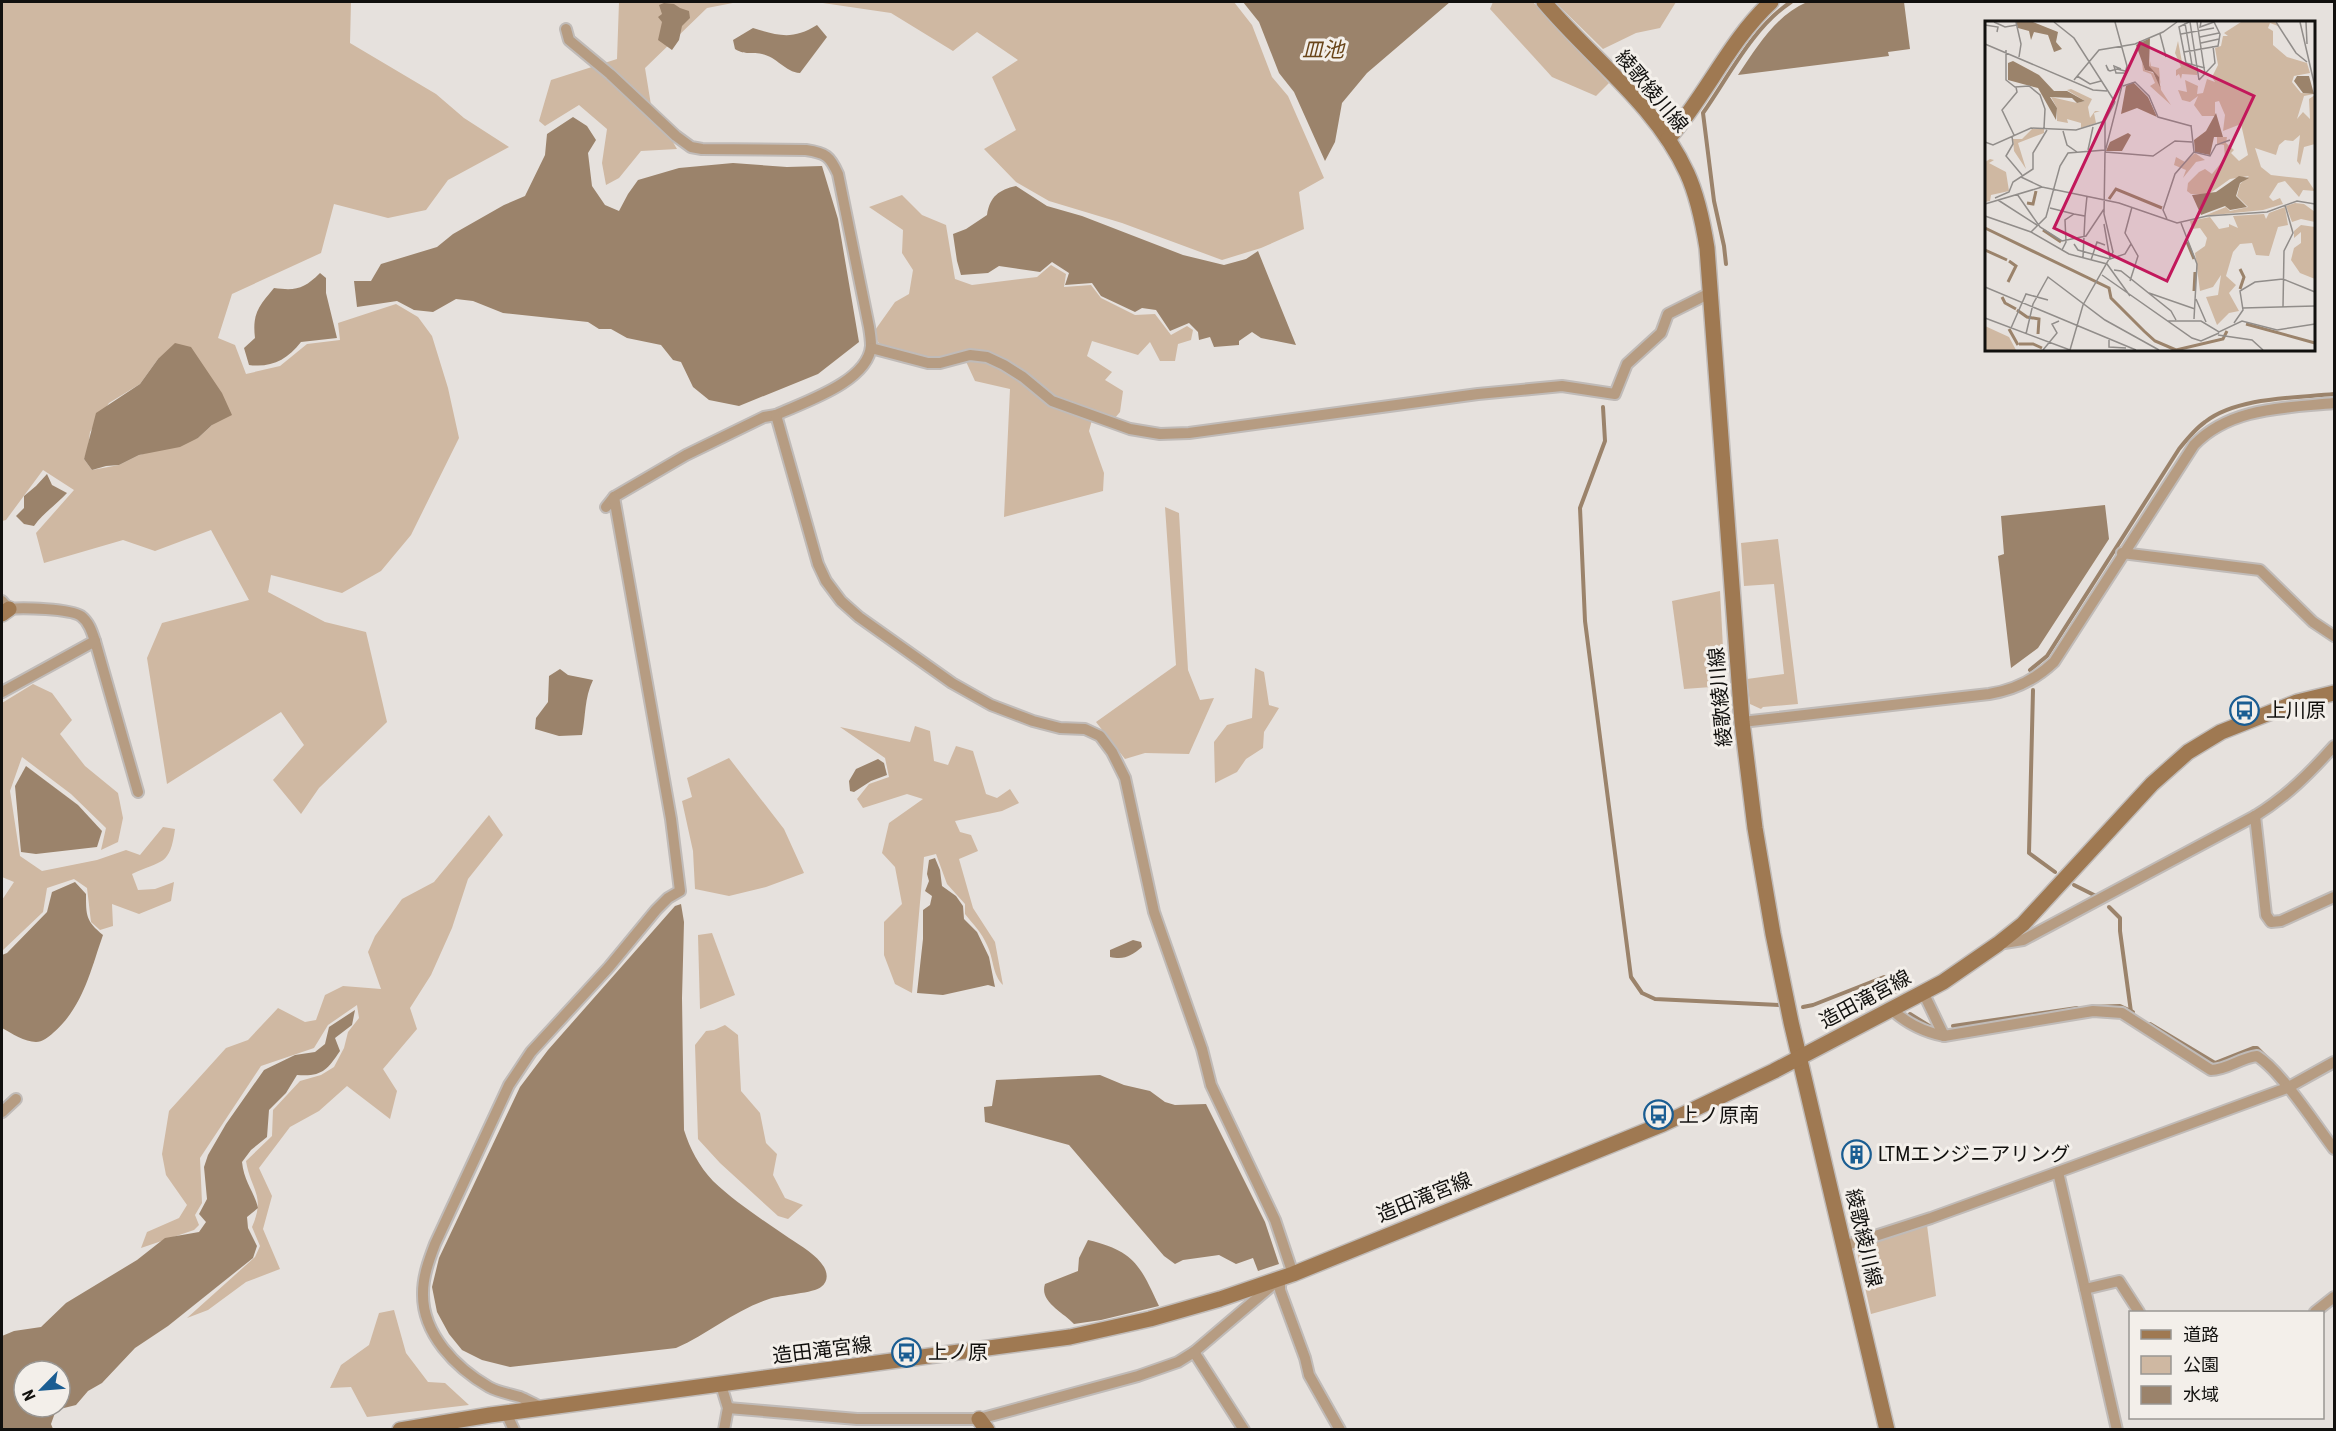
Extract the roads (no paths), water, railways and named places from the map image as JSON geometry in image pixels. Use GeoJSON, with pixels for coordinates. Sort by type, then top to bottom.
{"type":"FeatureCollection","features":[{"type":"Feature","properties":{"kind":"main road","name":"綾歌綾川線"},"geometry":{"type":"LineString","coordinates":[[1544,2],[1641,106],[1668,139],[1688,174],[1696,196],[1707,248],[1742,722],[1762,875],[1791,1022],[1887,1430]]}},
{"type":"Feature","properties":{"kind":"main road"},"geometry":{"type":"LineString","coordinates":[[1668,139],[1688,116],[1743,32],[1771,2]]}},
{"type":"Feature","properties":{"kind":"main road","name":"造田滝宮線"},"geometry":{"type":"LineString","coordinates":[[400,1430],[506,1413],[1070,1337],[1210,1302],[1287,1276],[1663,1124],[1800,1057],[1923,992],[1962,970],[2023,924],[2152,784],[2188,752],[2221,732],[2254,718],[2297,702],[2334,693]]}},
{"type":"Feature","properties":{"kind":"street"},"geometry":{"type":"LineString","coordinates":[[566,29],[569,40],[691,147],[806,150],[820,152],[831,159],[838,174],[869,327],[871,348],[858,373],[844,384],[776,415],[764,417],[686,454],[614,497],[606,507]]}},
{"type":"Feature","properties":{"kind":"street"},"geometry":{"type":"LineString","coordinates":[[871,348],[928,363],[940,363],[970,355],[987,357],[1004,364],[1052,401],[1130,429],[1160,435],[1456,397],[1562,386],[1615,394],[1627,364],[1661,333],[1668,314],[1710,293]]}},
{"type":"Feature","properties":{"kind":"street"},"geometry":{"type":"LineString","coordinates":[[1742,722],[1989,694],[2022,685],[2040,675],[2054,662],[2122,553],[2194,445],[2204,434],[2215,427],[2254,412],[2334,403]]}},
{"type":"Feature","properties":{"kind":"street"},"geometry":{"type":"LineString","coordinates":[[776,415],[815,556],[826,581],[841,601],[915,658],[952,683],[991,705],[1060,728],[1086,729],[1100,736],[1112,752],[1125,778],[1154,912],[1189,1009],[1211,1085],[1275,1220],[1287,1276],[1280,1290],[1309,1375],[1340,1430]]}},
{"type":"Feature","properties":{"kind":"street"},"geometry":{"type":"LineString","coordinates":[[544,1409],[491,1388],[447,1354],[435,1337],[422,1294],[426,1270],[435,1244],[509,1084],[544,1036],[609,967],[668,898],[680,891],[671,819],[614,497]]}},
{"type":"Feature","properties":{"kind":"street"},"geometry":{"type":"LineString","coordinates":[[2122,553],[2260,570],[2313,622],[2334,636]]}},
{"type":"Feature","properties":{"kind":"street"},"geometry":{"type":"LineString","coordinates":[[4,608],[22,607],[78,614],[87,621],[95,641],[138,792]]}},
{"type":"Feature","properties":{"kind":"street"},"geometry":{"type":"LineString","coordinates":[[2,692],[95,641]]}},
{"type":"Feature","properties":{"kind":"street"},"geometry":{"type":"LineString","coordinates":[[1998,944],[2023,940],[2279,802],[2334,746]]}},
{"type":"Feature","properties":{"kind":"street"},"geometry":{"type":"LineString","coordinates":[[2255,816],[2266,915],[2271,922],[2281,921],[2334,897]]}},
{"type":"Feature","properties":{"kind":"street"},"geometry":{"type":"LineString","coordinates":[[1923,992],[1944,1036]]}},
{"type":"Feature","properties":{"kind":"street"},"geometry":{"type":"LineString","coordinates":[[1891,1009],[1899,1017],[1928,1032],[1944,1036],[2092,1011],[2122,1013],[2211,1070],[2219,1070],[2247,1057],[2257,1056],[2287,1088],[2334,1149]]}},
{"type":"Feature","properties":{"kind":"street"},"geometry":{"type":"LineString","coordinates":[[1844,1246],[1923,1221],[2287,1088],[2334,1062]]}},
{"type":"Feature","properties":{"kind":"street"},"geometry":{"type":"LineString","coordinates":[[2,1112],[15,1099]]}},
{"type":"Feature","properties":{"kind":"street"},"geometry":{"type":"LineString","coordinates":[[2058,1172],[2117,1430]]}},
{"type":"Feature","properties":{"kind":"street"},"geometry":{"type":"LineString","coordinates":[[728,1408],[857,1419],[983,1424],[1178,1362],[1194,1352],[1287,1276]]}},
{"type":"Feature","properties":{"kind":"street"},"geometry":{"type":"LineString","coordinates":[[2085,1289],[2119,1281],[2138,1311]]}},
{"type":"Feature","properties":{"kind":"street"},"geometry":{"type":"LineString","coordinates":[[2316,1311],[2334,1297]]}},
{"type":"Feature","properties":{"kind":"street"},"geometry":{"type":"LineString","coordinates":[[1194,1352],[1244,1430]]}},
{"type":"Feature","properties":{"kind":"street"},"geometry":{"type":"LineString","coordinates":[[721,1384],[728,1408],[724,1430]]}},
{"type":"Feature","properties":{"kind":"street"},"geometry":{"type":"LineString","coordinates":[[506,1413],[514,1430]]}},
{"type":"Feature","properties":{"kind":"water","name":"皿池"},"geometry":{"type":"Polygon","coordinates":[[[1243,2],[1450,2],[1367,73],[1342,103],[1335,142],[1325,161],[1294,92],[1279,73],[1259,22],[1243,2]]]}},
{"type":"Feature","properties":{"kind":"water"},"geometry":{"type":"Polygon","coordinates":[[[1807,2],[1904,2],[1910,49],[1888,52],[1889,56],[1738,75],[1776,24],[1785,15],[1807,2]]]}},
{"type":"Feature","properties":{"kind":"water"},"geometry":{"type":"Polygon","coordinates":[[[674,4],[689,11],[690,18],[682,26],[679,40],[672,50],[658,40],[662,22],[658,17],[662,14],[659,5],[674,4]]]}},
{"type":"Feature","properties":{"kind":"water"},"geometry":{"type":"Polygon","coordinates":[[[817,25],[827,37],[800,73],[790,70],[767,56],[735,49],[733,40],[753,28],[771,33],[793,35],[817,25]]]}},
{"type":"Feature","properties":{"kind":"water"},"geometry":{"type":"Polygon","coordinates":[[[573,117],[587,126],[596,140],[588,153],[592,186],[605,205],[619,211],[638,180],[679,168],[733,163],[787,167],[822,166],[838,219],[859,342],[818,374],[739,406],[709,400],[693,387],[681,362],[673,360],[661,345],[627,338],[611,329],[599,329],[588,322],[503,313],[473,301],[456,299],[433,312],[414,310],[397,301],[357,307],[354,281],[371,281],[381,264],[437,247],[453,234],[504,205],[525,196],[545,155],[547,134],[573,117]]]}},
{"type":"Feature","properties":{"kind":"water"},"geometry":{"type":"Polygon","coordinates":[[[1016,186],[1047,206],[1082,216],[1183,255],[1224,265],[1246,259],[1258,251],[1296,345],[1261,338],[1252,332],[1239,341],[1239,345],[1214,347],[1210,337],[1199,340],[1198,332],[1189,323],[1170,331],[1156,310],[1142,308],[1135,312],[1101,296],[1092,283],[1065,285],[1069,273],[1052,262],[1040,272],[999,266],[988,273],[961,275],[953,234],[966,229],[987,215],[990,203],[996,195],[1016,186]]]}},
{"type":"Feature","properties":{"kind":"water"},"geometry":{"type":"Polygon","coordinates":[[[320,273],[326,278],[326,293],[337,338],[301,342],[290,354],[278,361],[257,366],[249,365],[244,348],[255,338],[256,316],[264,300],[274,288],[299,288],[320,273]]]}},
{"type":"Feature","properties":{"kind":"water"},"geometry":{"type":"Polygon","coordinates":[[[175,343],[191,347],[222,393],[232,415],[212,425],[198,438],[180,447],[139,455],[119,465],[92,470],[84,459],[96,413],[140,384],[158,359],[175,343]]]}},
{"type":"Feature","properties":{"kind":"water"},"geometry":{"type":"Polygon","coordinates":[[[47,474],[52,485],[67,493],[34,526],[24,524],[16,516],[24,508],[24,496],[47,474]]]}},
{"type":"Feature","properties":{"kind":"water"},"geometry":{"type":"Polygon","coordinates":[[[2105,505],[2109,539],[2038,648],[2011,668],[1998,556],[2004,554],[2001,516],[2105,505]]]}},
{"type":"Feature","properties":{"kind":"water"},"geometry":{"type":"Polygon","coordinates":[[[560,669],[568,675],[593,680],[587,700],[582,735],[559,736],[535,729],[536,718],[548,702],[549,676],[560,669]]]}},
{"type":"Feature","properties":{"kind":"water"},"geometry":{"type":"Polygon","coordinates":[[[878,759],[884,763],[887,775],[871,781],[854,792],[850,791],[849,781],[856,769],[878,759]]]}},
{"type":"Feature","properties":{"kind":"water"},"geometry":{"type":"Polygon","coordinates":[[[26,766],[78,805],[102,831],[97,847],[36,854],[21,852],[15,786],[26,766]]]}},
{"type":"Feature","properties":{"kind":"water"},"geometry":{"type":"Polygon","coordinates":[[[935,858],[940,870],[942,886],[956,896],[963,906],[964,919],[977,932],[989,957],[995,987],[988,985],[943,995],[917,993],[923,939],[923,910],[930,905],[932,896],[925,891],[929,881],[927,874],[929,860],[935,858]]]}},
{"type":"Feature","properties":{"kind":"water"},"geometry":{"type":"Polygon","coordinates":[[[75,882],[86,894],[90,922],[103,935],[84,988],[72,1012],[47,1038],[38,1042],[27,1041],[2,1028],[2,955],[7,953],[47,912],[52,892],[75,882]]]}},
{"type":"Feature","properties":{"kind":"water"},"geometry":{"type":"Polygon","coordinates":[[[681,904],[684,922],[682,998],[686,1137],[699,1163],[713,1181],[740,1204],[813,1255],[824,1267],[826,1280],[817,1289],[757,1304],[676,1348],[510,1367],[482,1360],[462,1350],[449,1334],[437,1312],[432,1287],[439,1258],[520,1087],[548,1050],[675,906],[681,904]]]}},
{"type":"Feature","properties":{"kind":"water"},"geometry":{"type":"Polygon","coordinates":[[[1133,940],[1141,942],[1142,947],[1128,957],[1110,957],[1110,950],[1133,940]]]}},
{"type":"Feature","properties":{"kind":"water"},"geometry":{"type":"Polygon","coordinates":[[[355,1010],[352,1025],[335,1038],[340,1051],[335,1058],[323,1071],[312,1075],[297,1075],[286,1093],[269,1110],[267,1137],[251,1150],[242,1162],[258,1208],[247,1217],[248,1228],[257,1246],[253,1258],[168,1326],[135,1348],[102,1383],[88,1391],[76,1405],[72,1406],[72,1359],[12,1359],[12,1419],[53,1419],[51,1424],[53,1429],[2,1429],[2,1336],[14,1331],[41,1327],[66,1303],[137,1260],[165,1238],[199,1232],[206,1222],[199,1214],[207,1199],[204,1167],[208,1155],[226,1124],[264,1070],[295,1055],[315,1052],[325,1044],[329,1027],[355,1010]]]}},
{"type":"Feature","properties":{"kind":"water"},"geometry":{"type":"Polygon","coordinates":[[[1100,1075],[1124,1085],[1150,1091],[1165,1102],[1175,1105],[1206,1104],[1265,1222],[1279,1264],[1258,1271],[1253,1258],[1236,1264],[1219,1255],[1183,1260],[1175,1264],[1164,1256],[1069,1145],[985,1122],[984,1107],[992,1106],[996,1080],[1100,1075]]]}},
{"type":"Feature","properties":{"kind":"water"},"geometry":{"type":"Polygon","coordinates":[[[1088,1240],[1116,1249],[1134,1262],[1159,1306],[1074,1324],[1053,1306],[1045,1296],[1045,1284],[1078,1271],[1079,1258],[1088,1240]]]}},
{"type":"Feature","properties":{"kind":"waterway"},"geometry":{"type":"LineString","coordinates":[[1726,264],[1714,201],[1703,113],[1753,38],[1777,12],[1791,2]]}},
{"type":"Feature","properties":{"kind":"waterway"},"geometry":{"type":"LineString","coordinates":[[2030,670],[2047,656],[2179,449],[2198,428],[2218,414],[2250,403],[2334,394]]}},
{"type":"Feature","properties":{"kind":"waterway"},"geometry":{"type":"LineString","coordinates":[[1603,407],[1605,441],[1580,508],[1585,621],[1631,977],[1642,993],[1655,999],[1779,1005]]}},
{"type":"Feature","properties":{"kind":"waterway"},"geometry":{"type":"LineString","coordinates":[[2033,690],[2029,853],[2055,872]]}},
{"type":"Feature","properties":{"kind":"waterway"},"geometry":{"type":"LineString","coordinates":[[2074,885],[2096,896]]}},
{"type":"Feature","properties":{"kind":"waterway"},"geometry":{"type":"LineString","coordinates":[[2109,907],[2120,918],[2131,1012]]}},
{"type":"Feature","properties":{"kind":"waterway"},"geometry":{"type":"LineString","coordinates":[[1803,1007],[1884,977],[1890,982],[1895,992]]}},
{"type":"Feature","properties":{"kind":"waterway"},"geometry":{"type":"LineString","coordinates":[[2090,1007],[2120,1006],[2133,1012]]}},
{"type":"Feature","properties":{"kind":"waterway"},"geometry":{"type":"LineString","coordinates":[[1953,1026],[2077,1008]]}},
{"type":"Feature","properties":{"kind":"waterway"},"geometry":{"type":"LineString","coordinates":[[1910,1014],[1931,1027]]}},
{"type":"Feature","properties":{"kind":"waterway"},"geometry":{"type":"LineString","coordinates":[[2150,1024],[2215,1063],[2253,1048],[2257,1048],[2268,1059]]}},
{"type":"Feature","properties":{"kind":"place","name":"上川原"},"geometry":{"type":"Point","coordinates":[2245,710]}},
{"type":"Feature","properties":{"kind":"place","name":"上ノ原南"},"geometry":{"type":"Point","coordinates":[1658,1115]}},
{"type":"Feature","properties":{"kind":"place","name":"LTMエンジニアリング"},"geometry":{"type":"Point","coordinates":[1857,1154]}},
{"type":"Feature","properties":{"kind":"place","name":"上ノ原"},"geometry":{"type":"Point","coordinates":[907,1352]}}]}
